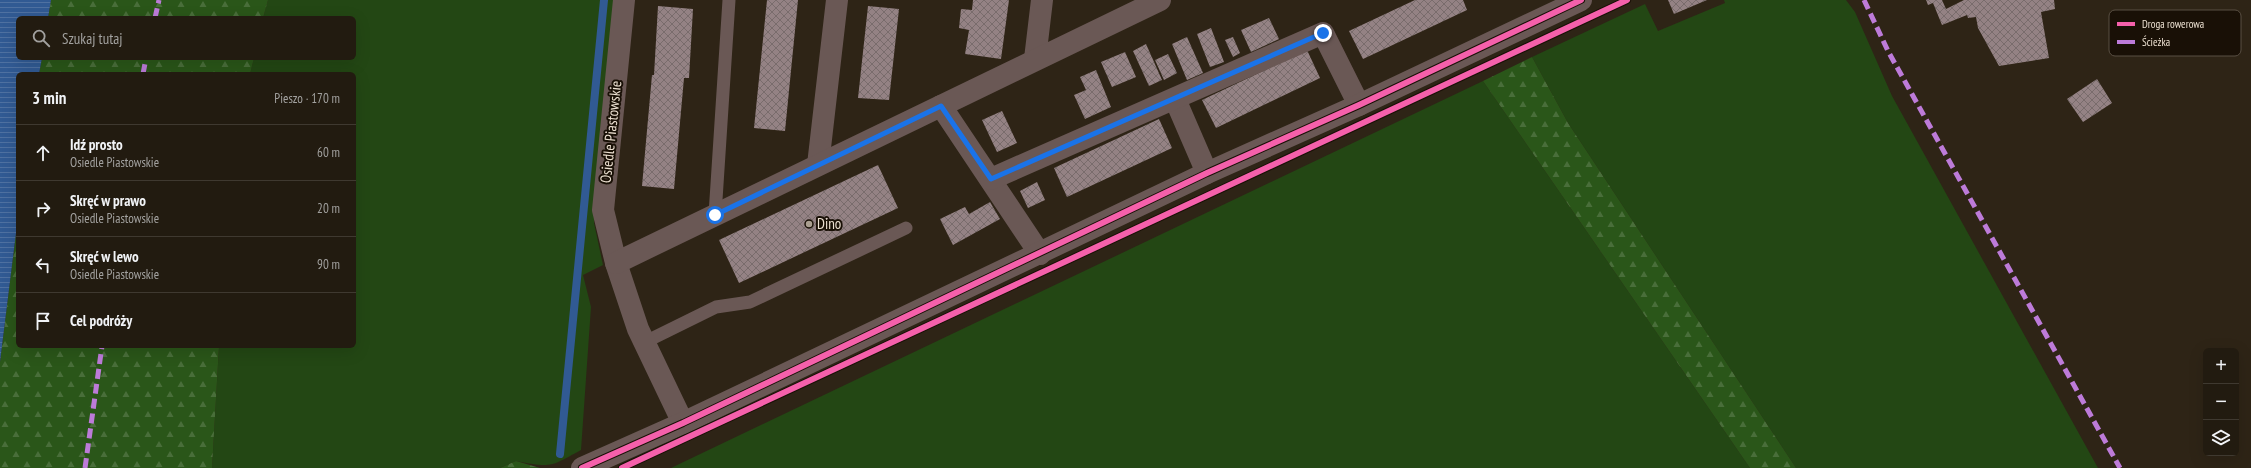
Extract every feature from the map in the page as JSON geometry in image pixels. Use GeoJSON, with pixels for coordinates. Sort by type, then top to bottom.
{"type":"FeatureCollection","features":[{"type":"Feature","properties":{"kind":"street","name":"Osiedle Piastowskie"},"geometry":{"type":"LineString","coordinates":[[624,0],[603,210],[616,263],[644,342],[683,423]]}},
{"type":"Feature","properties":{"kind":"street"},"geometry":{"type":"LineString","coordinates":[[818,166],[837,0]]}},
{"type":"Feature","properties":{"kind":"street"},"geometry":{"type":"LineString","coordinates":[[1035,59],[1042,0]]}},
{"type":"Feature","properties":{"kind":"street"},"geometry":{"type":"LineString","coordinates":[[616,263],[818,166],[1035,59],[1160,0]]}},
{"type":"Feature","properties":{"kind":"street"},"geometry":{"type":"LineString","coordinates":[[582,468],[683,423],[1207,173],[1359,105],[1578,1]]}},
{"type":"Feature","properties":{"kind":"street"},"geometry":{"type":"LineString","coordinates":[[991,179],[1176,99],[1323,33],[1359,105]]}},
{"type":"Feature","properties":{"kind":"street"},"geometry":{"type":"LineString","coordinates":[[1176,99],[1207,173]]}},
{"type":"Feature","properties":{"kind":"street"},"geometry":{"type":"LineString","coordinates":[[941,106],[1040,254]]}},
{"type":"Feature","properties":{"kind":"lane"},"geometry":{"type":"LineString","coordinates":[[715,215],[729,0]]}},
{"type":"Feature","properties":{"kind":"lane"},"geometry":{"type":"LineString","coordinates":[[644,342],[716,307],[750,302],[906,228]]}},
{"type":"Feature","properties":{"kind":"green space"},"geometry":{"type":"Polygon","coordinates":[[[51,0],[268,0],[264,16],[48,16],[51,0]]]}},
{"type":"Feature","properties":{"kind":"green space"},"geometry":{"type":"Polygon","coordinates":[[[268,0],[616,0],[594,223],[603,265],[583,275],[591,307],[581,450],[556,463],[537,465],[516,461],[500,468],[212,468],[219,348],[356,348],[356,72],[250,72],[254,60],[356,60],[356,16],[264,16],[268,0]]]}},
{"type":"Feature","properties":{"kind":"green space"},"geometry":{"type":"Polygon","coordinates":[[[1724,0],[1846,0],[1855,12],[1892,96],[2098,468],[1796,468],[1568,123],[1532,57],[1645,4],[1658,31],[1725,3],[1724,0]]]}},
{"type":"Feature","properties":{"kind":"green space"},"geometry":{"type":"Polygon","coordinates":[[[1532,57],[1568,123],[1796,468],[1750,468],[1483,81],[1532,57]]]}},
{"type":"Feature","properties":{"kind":"green space"},"geometry":{"type":"Polygon","coordinates":[[[42,60],[254,60],[250,72],[39,72],[42,60]]]}},
{"type":"Feature","properties":{"kind":"green space"},"geometry":{"type":"Polygon","coordinates":[[[1483,81],[1750,468],[671,468],[696,456],[1483,81]]]}},
{"type":"Feature","properties":{"kind":"green space"},"geometry":{"type":"Polygon","coordinates":[[[16,233],[16,348],[219,348],[212,468],[0,468],[0,362],[16,233]]]}},
{"type":"Feature","properties":{"kind":"green space"},"geometry":{"type":"Polygon","coordinates":[[[516,461],[540,468],[500,468],[516,461]]]}},
{"type":"Feature","properties":{"kind":"water"},"geometry":{"type":"Polygon","coordinates":[[[0,0],[51,0],[48,16],[16,16],[16,60],[42,60],[39,72],[16,72],[16,233],[0,362],[0,0]]]}},
{"type":"Feature","properties":{"kind":"building"},"geometry":{"type":"Polygon","coordinates":[[[767,0],[798,0],[785,131],[754,128],[767,0]]]}},
{"type":"Feature","properties":{"kind":"building"},"geometry":{"type":"Polygon","coordinates":[[[973,0],[1009,0],[1001,59],[965,54],[969,30],[959,28],[961,9],[972,10],[973,0]]]}},
{"type":"Feature","properties":{"kind":"building"},"geometry":{"type":"Polygon","coordinates":[[[1415,0],[1463,0],[1467,10],[1363,59],[1349,31],[1415,0]]]}},
{"type":"Feature","properties":{"kind":"building"},"geometry":{"type":"Polygon","coordinates":[[[1668,0],[1707,0],[1674,14],[1668,0]]]}},
{"type":"Feature","properties":{"kind":"building"},"geometry":{"type":"Polygon","coordinates":[[[1926,0],[1942,0],[1946,9],[1964,0],[2054,0],[2055,9],[2041,12],[2049,58],[1999,66],[1978,28],[1976,17],[1968,18],[1967,15],[1942,25],[1933,3],[1928,5],[1926,0]]]}},
{"type":"Feature","properties":{"kind":"building"},"geometry":{"type":"Polygon","coordinates":[[[658,6],[693,9],[689,78],[684,78],[674,189],[642,186],[652,75],[654,75],[658,6]]]}},
{"type":"Feature","properties":{"kind":"building"},"geometry":{"type":"Polygon","coordinates":[[[868,6],[899,9],[889,100],[858,98],[868,6]]]}},
{"type":"Feature","properties":{"kind":"building"},"geometry":{"type":"Polygon","coordinates":[[[1269,18],[1279,39],[1251,52],[1241,30],[1269,18]]]}},
{"type":"Feature","properties":{"kind":"building"},"geometry":{"type":"Polygon","coordinates":[[[1211,28],[1224,62],[1210,67],[1197,34],[1211,28]]]}},
{"type":"Feature","properties":{"kind":"building"},"geometry":{"type":"Polygon","coordinates":[[[1187,37],[1203,73],[1187,80],[1172,44],[1187,37]]]}},
{"type":"Feature","properties":{"kind":"building"},"geometry":{"type":"Polygon","coordinates":[[[1233,37],[1240,53],[1233,57],[1225,40],[1233,37]]]}},
{"type":"Feature","properties":{"kind":"building"},"geometry":{"type":"Polygon","coordinates":[[[1146,44],[1162,80],[1149,86],[1133,51],[1146,44]]]}},
{"type":"Feature","properties":{"kind":"building"},"geometry":{"type":"Polygon","coordinates":[[[1307,50],[1320,78],[1216,128],[1202,100],[1307,50]]]}},
{"type":"Feature","properties":{"kind":"building"},"geometry":{"type":"Polygon","coordinates":[[[1125,52],[1136,77],[1112,87],[1101,62],[1125,52]]]}},
{"type":"Feature","properties":{"kind":"building"},"geometry":{"type":"Polygon","coordinates":[[[1168,54],[1177,73],[1164,80],[1155,60],[1168,54]]]}},
{"type":"Feature","properties":{"kind":"building"},"geometry":{"type":"Polygon","coordinates":[[[1096,70],[1111,107],[1085,119],[1074,95],[1086,90],[1080,77],[1096,70]]]}},
{"type":"Feature","properties":{"kind":"building"},"geometry":{"type":"Polygon","coordinates":[[[2097,79],[2112,103],[2083,122],[2067,99],[2097,79]]]}},
{"type":"Feature","properties":{"kind":"building"},"geometry":{"type":"Polygon","coordinates":[[[1002,111],[1017,143],[997,152],[982,120],[1002,111]]]}},
{"type":"Feature","properties":{"kind":"building"},"geometry":{"type":"Polygon","coordinates":[[[1159,119],[1172,148],[1067,197],[1054,168],[1159,119]]]}},
{"type":"Feature","properties":{"kind":"building","name":"Dino"},"geometry":{"type":"Polygon","coordinates":[[[878,165],[898,208],[739,283],[719,240],[878,165]]]}},
{"type":"Feature","properties":{"kind":"building"},"geometry":{"type":"Polygon","coordinates":[[[1037,182],[1045,200],[1028,208],[1020,191],[1037,182]]]}},
{"type":"Feature","properties":{"kind":"building"},"geometry":{"type":"Polygon","coordinates":[[[990,202],[1000,219],[953,245],[940,219],[965,207],[969,214],[990,202]]]}},
{"type":"Feature","properties":{"kind":"waterway"},"geometry":{"type":"LineString","coordinates":[[560,454],[604,0]]}},
{"type":"Feature","properties":{"kind":"marked path"},"geometry":{"type":"LineString","coordinates":[[155,16],[159,0]]}},
{"type":"Feature","properties":{"kind":"marked path"},"geometry":{"type":"LineString","coordinates":[[1864,0],[1888,51],[2120,468]]}},
{"type":"Feature","properties":{"kind":"marked path"},"geometry":{"type":"LineString","coordinates":[[143,72],[146,60]]}},
{"type":"Feature","properties":{"kind":"marked path"},"geometry":{"type":"LineString","coordinates":[[85,468],[102,348]]}},
{"type":"Feature","properties":{"kind":"cycle path"},"geometry":{"type":"LineString","coordinates":[[582,468],[683,423],[1207,173],[1359,105],[1581,0]]}},
{"type":"Feature","properties":{"kind":"cycle path"},"geometry":{"type":"LineString","coordinates":[[622,468],[1627,0]]}},
{"type":"Feature","properties":{"kind":"place","name":"Dino"},"geometry":{"type":"Point","coordinates":[809,224]}},
{"type":"Feature","properties":{"kind":"route"},"geometry":{"type":"LineString","coordinates":[[715,215],[941,106],[991,179],[1019,168],[1323,33]]}}]}
